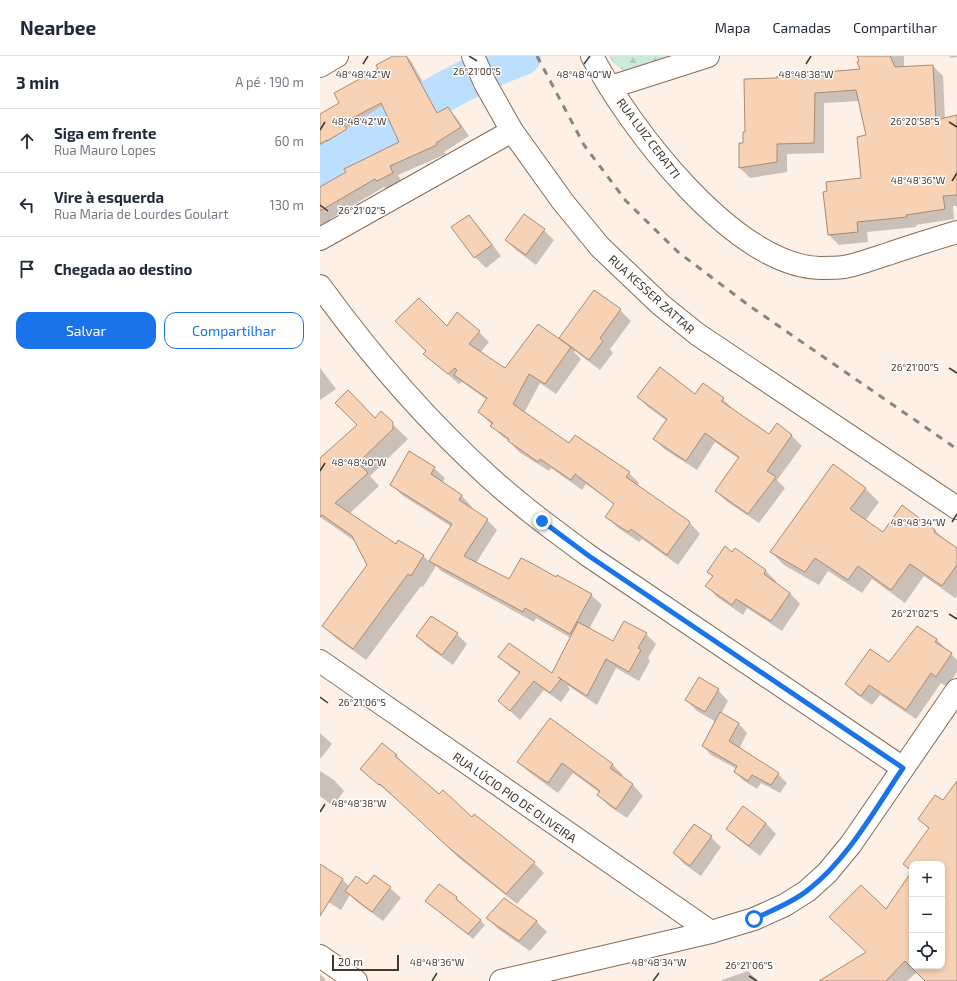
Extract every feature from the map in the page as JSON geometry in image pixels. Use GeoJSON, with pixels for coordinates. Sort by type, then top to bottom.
{"type":"FeatureCollection","features":[{"type":"Feature","properties":{"kind":"street"},"geometry":{"type":"LineString","coordinates":[[320,66],[337,56]]}},
{"type":"Feature","properties":{"kind":"street","name":"RUA KESSER ZATTAR"},"geometry":{"type":"LineString","coordinates":[[473,56],[485,83],[512,131],[563,202],[600,247],[661,305],[697,334],[957,508]]}},
{"type":"Feature","properties":{"kind":"street","name":"RUA LUIZ CERATTI"},"geometry":{"type":"LineString","coordinates":[[592,56],[610,87],[652,147],[672,172],[717,216],[738,233],[768,253],[791,262],[818,268],[845,267],[957,232]]}},
{"type":"Feature","properties":{"kind":"street"},"geometry":{"type":"LineString","coordinates":[[610,87],[708,56]]}},
{"type":"Feature","properties":{"kind":"street"},"geometry":{"type":"LineString","coordinates":[[320,239],[512,131]]}},
{"type":"Feature","properties":{"kind":"street"},"geometry":{"type":"LineString","coordinates":[[320,286],[353,332],[392,378],[438,428],[489,478],[542,521],[589,556],[903,768]]}},
{"type":"Feature","properties":{"kind":"street","name":"RUA LÚCIO PIO DE OLIVEIRA"},"geometry":{"type":"LineString","coordinates":[[320,661],[711,932]]}},
{"type":"Feature","properties":{"kind":"street"},"geometry":{"type":"LineString","coordinates":[[501,981],[711,932],[754,919],[785,905],[807,891],[827,873],[851,844],[957,690]]}},
{"type":"Feature","properties":{"kind":"street"},"geometry":{"type":"LineString","coordinates":[[320,956],[356,981]]}},
{"type":"Feature","properties":{"kind":"green space"},"geometry":{"type":"Polygon","coordinates":[[[609,56],[685,56],[634,74],[621,69],[609,56]]]}},
{"type":"Feature","properties":{"kind":"building"},"geometry":{"type":"Polygon","coordinates":[[[393,56],[406,56],[437,113],[448,107],[461,127],[436,143],[437,145],[390,166],[393,173],[377,181],[375,179],[320,211],[320,187],[346,172],[344,169],[399,142],[381,103],[343,123],[347,129],[320,144],[320,114],[339,103],[334,93],[378,69],[376,65],[393,56]]]}},
{"type":"Feature","properties":{"kind":"building"},"geometry":{"type":"Polygon","coordinates":[[[857,56],[890,56],[895,67],[933,65],[936,120],[957,115],[957,195],[943,196],[945,209],[906,215],[907,217],[857,222],[858,232],[828,235],[823,192],[827,191],[826,182],[861,178],[857,137],[866,135],[856,90],[815,93],[814,143],[777,144],[777,162],[739,168],[739,143],[743,143],[743,132],[745,132],[744,79],[777,78],[777,76],[826,75],[826,72],[860,69],[857,62],[859,61],[857,56]]]}},
{"type":"Feature","properties":{"kind":"building"},"geometry":{"type":"Polygon","coordinates":[[[524,214],[545,229],[526,255],[505,240],[524,214]]]}},
{"type":"Feature","properties":{"kind":"building"},"geometry":{"type":"Polygon","coordinates":[[[469,215],[492,245],[474,258],[451,227],[469,215]]]}},
{"type":"Feature","properties":{"kind":"building"},"geometry":{"type":"Polygon","coordinates":[[[594,290],[621,309],[600,338],[603,341],[589,360],[559,338],[594,290]]]}},
{"type":"Feature","properties":{"kind":"building"},"geometry":{"type":"Polygon","coordinates":[[[419,298],[447,326],[457,312],[480,331],[469,344],[505,368],[538,324],[571,347],[545,384],[529,374],[513,404],[569,443],[575,435],[630,472],[626,477],[689,521],[690,523],[667,555],[631,529],[628,532],[605,517],[614,504],[575,474],[571,480],[540,459],[538,462],[490,426],[493,423],[478,412],[487,398],[454,375],[457,370],[455,368],[448,374],[423,354],[426,351],[395,321],[419,298]]]}},
{"type":"Feature","properties":{"kind":"building"},"geometry":{"type":"Polygon","coordinates":[[[660,367],[695,394],[703,383],[724,398],[721,401],[769,434],[777,423],[792,435],[767,471],[776,477],[748,514],[715,491],[739,457],[705,433],[686,461],[653,439],[667,419],[637,397],[660,367]]]}},
{"type":"Feature","properties":{"kind":"building"},"geometry":{"type":"Polygon","coordinates":[[[348,390],[375,418],[381,411],[393,422],[393,429],[358,463],[368,473],[335,503],[396,544],[398,540],[424,555],[411,576],[408,574],[353,649],[322,626],[367,565],[352,536],[322,515],[320,517],[320,458],[357,425],[335,403],[348,390]]]}},
{"type":"Feature","properties":{"kind":"building"},"geometry":{"type":"Polygon","coordinates":[[[409,451],[435,467],[431,474],[462,495],[459,500],[488,519],[464,556],[509,579],[521,558],[592,594],[570,634],[525,608],[523,612],[429,561],[452,524],[390,485],[409,451]]]}},
{"type":"Feature","properties":{"kind":"building"},"geometry":{"type":"Polygon","coordinates":[[[833,464],[866,488],[850,509],[883,532],[902,505],[935,530],[934,532],[957,548],[957,565],[942,586],[910,564],[891,590],[858,566],[848,580],[815,558],[805,572],[770,552],[833,464]]]}},
{"type":"Feature","properties":{"kind":"building"},"geometry":{"type":"Polygon","coordinates":[[[725,546],[732,552],[735,548],[766,570],[764,574],[790,593],[771,621],[736,599],[732,605],[705,586],[713,576],[707,572],[725,546]]]}},
{"type":"Feature","properties":{"kind":"building"},"geometry":{"type":"Polygon","coordinates":[[[431,616],[458,633],[442,655],[416,636],[431,616]]]}},
{"type":"Feature","properties":{"kind":"building"},"geometry":{"type":"Polygon","coordinates":[[[624,621],[647,633],[638,648],[641,650],[629,672],[606,659],[587,696],[558,677],[561,679],[550,693],[534,681],[510,711],[498,701],[520,672],[498,657],[509,643],[552,673],[578,622],[613,641],[624,621]]]}},
{"type":"Feature","properties":{"kind":"building"},"geometry":{"type":"Polygon","coordinates":[[[917,626],[937,639],[935,642],[952,653],[936,677],[931,673],[906,710],[869,685],[861,696],[845,684],[870,649],[889,662],[917,626]]]}},
{"type":"Feature","properties":{"kind":"building"},"geometry":{"type":"Polygon","coordinates":[[[699,677],[719,689],[705,712],[685,700],[699,677]]]}},
{"type":"Feature","properties":{"kind":"building"},"geometry":{"type":"Polygon","coordinates":[[[720,712],[739,723],[729,741],[779,773],[771,785],[752,775],[748,781],[734,772],[737,766],[702,746],[720,712]]]}},
{"type":"Feature","properties":{"kind":"building"},"geometry":{"type":"Polygon","coordinates":[[[550,718],[613,764],[610,768],[633,784],[616,809],[597,795],[600,791],[562,763],[548,783],[517,762],[550,718]]]}},
{"type":"Feature","properties":{"kind":"building"},"geometry":{"type":"Polygon","coordinates":[[[382,743],[439,794],[443,790],[472,817],[474,814],[535,862],[506,894],[448,847],[380,784],[379,785],[360,769],[382,743]]]}},
{"type":"Feature","properties":{"kind":"building"},"geometry":{"type":"Polygon","coordinates":[[[957,781],[957,981],[925,981],[913,969],[945,969],[945,861],[909,861],[909,869],[903,864],[929,828],[918,819],[935,795],[943,800],[957,781]]]}},
{"type":"Feature","properties":{"kind":"building"},"geometry":{"type":"Polygon","coordinates":[[[743,806],[766,823],[749,846],[726,829],[743,806]]]}},
{"type":"Feature","properties":{"kind":"building"},"geometry":{"type":"Polygon","coordinates":[[[694,824],[712,836],[690,866],[673,853],[694,824]]]}},
{"type":"Feature","properties":{"kind":"building"},"geometry":{"type":"Polygon","coordinates":[[[320,864],[343,879],[320,916],[320,864]]]}},
{"type":"Feature","properties":{"kind":"building"},"geometry":{"type":"Polygon","coordinates":[[[374,875],[391,887],[372,912],[345,891],[356,876],[367,884],[374,875]]]}},
{"type":"Feature","properties":{"kind":"building"},"geometry":{"type":"Polygon","coordinates":[[[909,875],[909,965],[905,961],[886,981],[819,981],[866,952],[829,917],[861,885],[886,909],[909,875]]]}},
{"type":"Feature","properties":{"kind":"building"},"geometry":{"type":"Polygon","coordinates":[[[439,884],[457,897],[456,899],[481,920],[468,934],[425,901],[439,884]]]}},
{"type":"Feature","properties":{"kind":"building"},"geometry":{"type":"Polygon","coordinates":[[[504,898],[537,921],[519,941],[486,918],[504,898]]]}},
{"type":"Feature","properties":{"kind":"waterway"},"geometry":{"type":"LineString","coordinates":[[320,170],[418,107],[468,79],[521,56]]}},
{"type":"Feature","properties":{"kind":"railway"},"geometry":{"type":"LineString","coordinates":[[537,56],[584,145],[626,201],[678,252],[751,307],[957,449]]}},
{"type":"Feature","properties":{"kind":"route"},"geometry":{"type":"LineString","coordinates":[[542,521],[589,556],[903,768],[851,844],[827,873],[807,891],[785,905],[754,919]]}}]}
